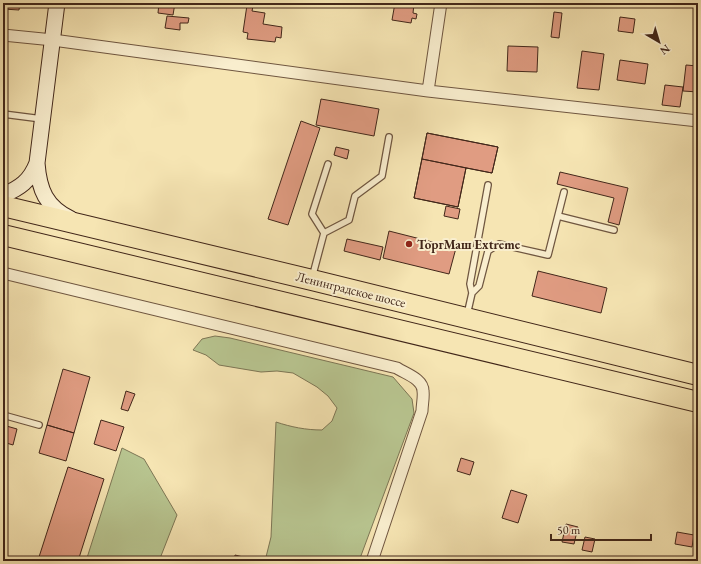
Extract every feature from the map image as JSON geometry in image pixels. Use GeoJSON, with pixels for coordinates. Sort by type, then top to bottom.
{"type":"FeatureCollection","features":[{"type":"Feature","properties":{"kind":"highway","name":"Ленинградское шоссе"},"geometry":{"type":"LineString","coordinates":[[3,206],[467,317],[698,375]]}},
{"type":"Feature","properties":{"kind":"highway"},"geometry":{"type":"LineString","coordinates":[[3,235],[698,402]]}},
{"type":"Feature","properties":{"kind":"street"},"geometry":{"type":"LineString","coordinates":[[3,195],[17,188],[28,180],[37,163],[57,3]]}},
{"type":"Feature","properties":{"kind":"street"},"geometry":{"type":"LineString","coordinates":[[428,91],[441,3]]}},
{"type":"Feature","properties":{"kind":"street"},"geometry":{"type":"LineString","coordinates":[[3,35],[53,40],[428,91],[698,121]]}},
{"type":"Feature","properties":{"kind":"street"},"geometry":{"type":"LineString","coordinates":[[37,163],[39,182],[49,202],[56,210],[85,226]]}},
{"type":"Feature","properties":{"kind":"street"},"geometry":{"type":"LineString","coordinates":[[3,273],[397,368],[416,379],[424,390],[422,411],[372,561]]}},
{"type":"Feature","properties":{"kind":"lane"},"geometry":{"type":"LineString","coordinates":[[3,114],[43,119]]}},
{"type":"Feature","properties":{"kind":"lane"},"geometry":{"type":"LineString","coordinates":[[324,233],[349,220],[355,196],[382,176],[388,137]]}},
{"type":"Feature","properties":{"kind":"lane"},"geometry":{"type":"LineString","coordinates":[[312,280],[324,233],[312,214],[328,164]]}},
{"type":"Feature","properties":{"kind":"lane"},"geometry":{"type":"LineString","coordinates":[[467,317],[472,293],[470,284],[488,185]]}},
{"type":"Feature","properties":{"kind":"lane"},"geometry":{"type":"LineString","coordinates":[[472,293],[479,286],[488,251],[500,244],[548,255],[564,192]]}},
{"type":"Feature","properties":{"kind":"lane"},"geometry":{"type":"LineString","coordinates":[[558,216],[614,230]]}},
{"type":"Feature","properties":{"kind":"lane"},"geometry":{"type":"LineString","coordinates":[[3,415],[39,425]]}},
{"type":"Feature","properties":{"kind":"green space"},"geometry":{"type":"Polygon","coordinates":[[[215,336],[230,338],[393,377],[412,399],[414,413],[359,561],[265,561],[271,537],[276,422],[299,428],[322,430],[332,421],[337,408],[328,396],[317,387],[293,373],[277,371],[261,372],[219,365],[206,355],[193,350],[202,339],[215,336]]]}},
{"type":"Feature","properties":{"kind":"green space"},"geometry":{"type":"Polygon","coordinates":[[[122,448],[144,459],[177,515],[159,561],[86,561],[122,448]]]}},
{"type":"Feature","properties":{"kind":"building"},"geometry":{"type":"Polygon","coordinates":[[[3,3],[20,3],[19,10],[3,9],[3,3]]]}},
{"type":"Feature","properties":{"kind":"building"},"geometry":{"type":"Polygon","coordinates":[[[159,3],[175,3],[173,15],[158,13],[159,3]]]}},
{"type":"Feature","properties":{"kind":"building"},"geometry":{"type":"Polygon","coordinates":[[[395,3],[414,4],[413,13],[417,14],[416,19],[412,18],[411,23],[392,20],[395,3]]]}},
{"type":"Feature","properties":{"kind":"building"},"geometry":{"type":"Polygon","coordinates":[[[247,5],[253,6],[252,11],[265,13],[263,24],[282,27],[281,38],[276,37],[275,42],[247,39],[248,33],[243,32],[247,5]]]}},
{"type":"Feature","properties":{"kind":"building"},"geometry":{"type":"Polygon","coordinates":[[[554,12],[562,13],[559,38],[551,37],[554,12]]]}},
{"type":"Feature","properties":{"kind":"building"},"geometry":{"type":"Polygon","coordinates":[[[167,16],[189,18],[188,23],[180,23],[180,30],[165,28],[167,16]]]}},
{"type":"Feature","properties":{"kind":"building"},"geometry":{"type":"Polygon","coordinates":[[[620,17],[635,19],[633,33],[618,31],[620,17]]]}},
{"type":"Feature","properties":{"kind":"building"},"geometry":{"type":"Polygon","coordinates":[[[508,46],[538,47],[537,72],[507,71],[508,46]]]}},
{"type":"Feature","properties":{"kind":"building"},"geometry":{"type":"Polygon","coordinates":[[[582,51],[604,54],[599,90],[577,88],[582,51]]]}},
{"type":"Feature","properties":{"kind":"building"},"geometry":{"type":"Polygon","coordinates":[[[620,60],[648,64],[645,84],[617,80],[620,60]]]}},
{"type":"Feature","properties":{"kind":"building"},"geometry":{"type":"Polygon","coordinates":[[[686,65],[698,66],[698,92],[683,91],[686,65]]]}},
{"type":"Feature","properties":{"kind":"building"},"geometry":{"type":"Polygon","coordinates":[[[665,85],[683,87],[680,107],[662,105],[665,85]]]}},
{"type":"Feature","properties":{"kind":"building"},"geometry":{"type":"Polygon","coordinates":[[[321,99],[379,109],[374,136],[316,125],[321,99]]]}},
{"type":"Feature","properties":{"kind":"building"},"geometry":{"type":"Polygon","coordinates":[[[301,121],[320,128],[288,225],[268,219],[301,121]]]}},
{"type":"Feature","properties":{"kind":"building"},"geometry":{"type":"Polygon","coordinates":[[[427,133],[498,147],[492,173],[466,168],[458,207],[414,198],[427,133]]]}},
{"type":"Feature","properties":{"kind":"building"},"geometry":{"type":"Polygon","coordinates":[[[427,133],[498,147],[492,173],[422,159],[427,133]]]}},
{"type":"Feature","properties":{"kind":"building"},"geometry":{"type":"Polygon","coordinates":[[[336,147],[349,150],[347,159],[334,155],[336,147]]]}},
{"type":"Feature","properties":{"kind":"building"},"geometry":{"type":"Polygon","coordinates":[[[422,159],[466,168],[458,207],[414,198],[422,159]]]}},
{"type":"Feature","properties":{"kind":"building"},"geometry":{"type":"Polygon","coordinates":[[[560,172],[628,188],[619,225],[608,222],[614,198],[557,184],[560,172]]]}},
{"type":"Feature","properties":{"kind":"building"},"geometry":{"type":"Polygon","coordinates":[[[446,206],[460,209],[458,219],[444,216],[446,206]]]}},
{"type":"Feature","properties":{"kind":"building"},"geometry":{"type":"Polygon","coordinates":[[[389,231],[456,248],[449,274],[383,258],[389,231]]]}},
{"type":"Feature","properties":{"kind":"building"},"geometry":{"type":"Polygon","coordinates":[[[347,239],[383,247],[380,260],[344,251],[347,239]]]}},
{"type":"Feature","properties":{"kind":"building"},"geometry":{"type":"Polygon","coordinates":[[[538,271],[607,288],[601,313],[532,296],[538,271]]]}},
{"type":"Feature","properties":{"kind":"building"},"geometry":{"type":"Polygon","coordinates":[[[63,369],[90,377],[74,433],[47,425],[63,369]]]}},
{"type":"Feature","properties":{"kind":"building"},"geometry":{"type":"Polygon","coordinates":[[[126,391],[135,394],[128,411],[121,409],[126,391]]]}},
{"type":"Feature","properties":{"kind":"building"},"geometry":{"type":"Polygon","coordinates":[[[101,420],[124,427],[116,451],[94,444],[101,420]]]}},
{"type":"Feature","properties":{"kind":"building"},"geometry":{"type":"Polygon","coordinates":[[[3,425],[17,429],[13,445],[3,442],[3,425]]]}},
{"type":"Feature","properties":{"kind":"building"},"geometry":{"type":"Polygon","coordinates":[[[47,425],[74,433],[66,461],[39,453],[47,425]]]}},
{"type":"Feature","properties":{"kind":"building"},"geometry":{"type":"Polygon","coordinates":[[[461,458],[474,462],[470,475],[457,471],[461,458]]]}},
{"type":"Feature","properties":{"kind":"building"},"geometry":{"type":"Polygon","coordinates":[[[68,467],[104,479],[78,561],[52,561],[39,557],[68,467]]]}},
{"type":"Feature","properties":{"kind":"building"},"geometry":{"type":"Polygon","coordinates":[[[511,490],[527,495],[518,523],[502,518],[511,490]]]}},
{"type":"Feature","properties":{"kind":"building"},"geometry":{"type":"Polygon","coordinates":[[[566,524],[578,527],[574,544],[562,542],[566,524]]]}},
{"type":"Feature","properties":{"kind":"building"},"geometry":{"type":"Polygon","coordinates":[[[677,532],[694,535],[692,547],[675,544],[677,532]]]}},
{"type":"Feature","properties":{"kind":"building"},"geometry":{"type":"Polygon","coordinates":[[[585,537],[595,539],[592,552],[582,550],[585,537]]]}},
{"type":"Feature","properties":{"kind":"building"},"geometry":{"type":"Polygon","coordinates":[[[235,555],[247,558],[247,561],[234,561],[235,555]]]}},
{"type":"Feature","properties":{"kind":"place","name":"ТоргМаш Extreme"},"geometry":{"type":"Point","coordinates":[409,244]}}]}
